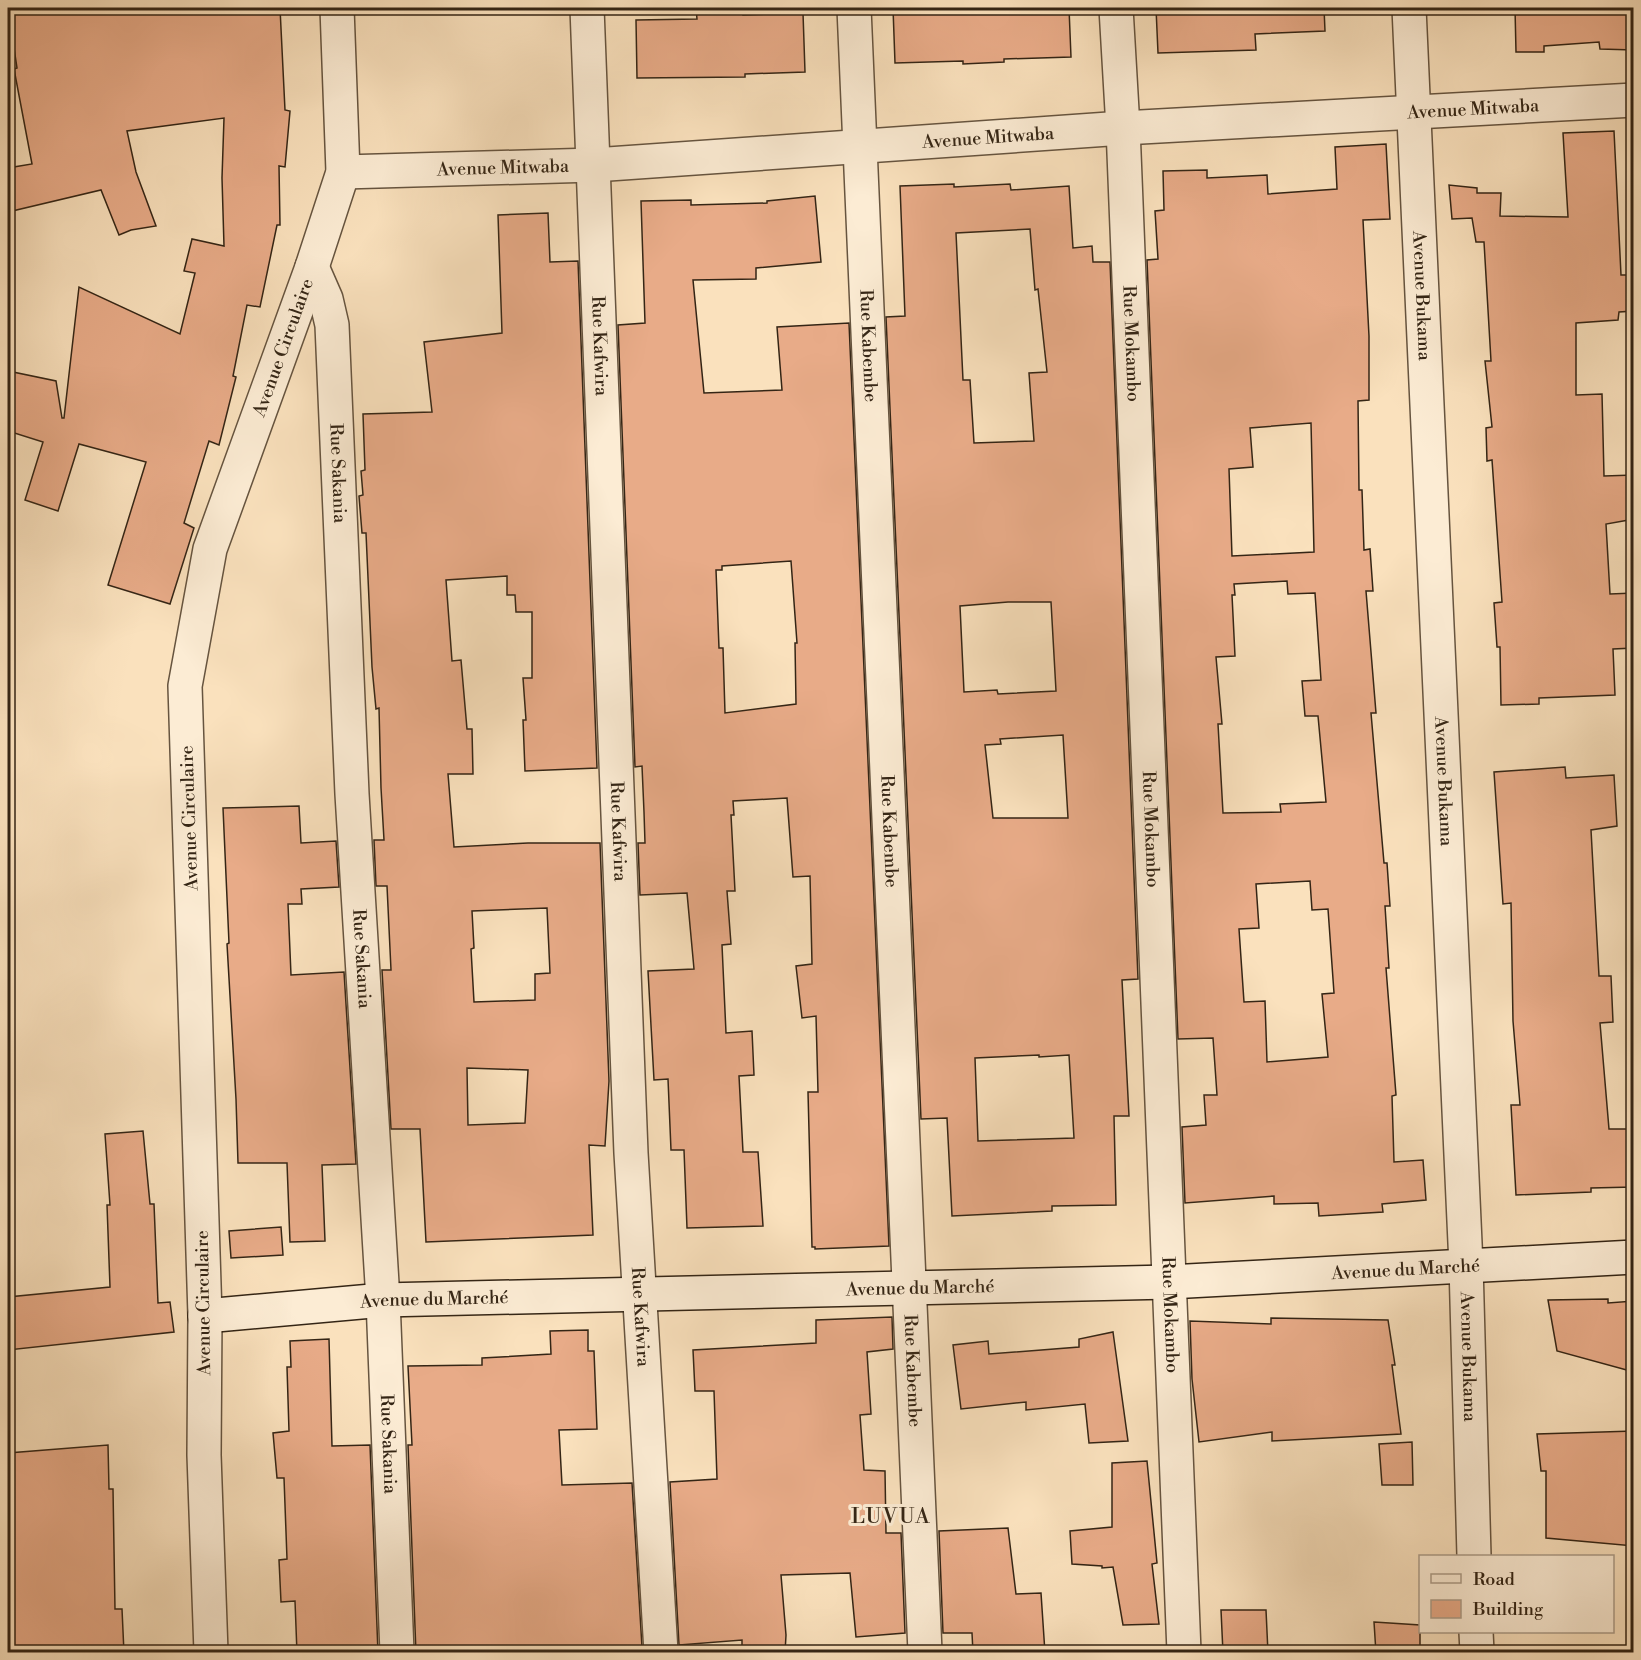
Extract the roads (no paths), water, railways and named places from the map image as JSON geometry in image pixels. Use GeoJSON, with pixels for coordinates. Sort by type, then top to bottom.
{"type":"FeatureCollection","features":[{"type":"Feature","properties":{"kind":"street","name":"Avenue Circulaire"},"geometry":{"type":"LineString","coordinates":[[211,1653],[204,1455],[205,1316],[185,686],[210,549],[312,267],[342,172],[337,8]]}},
{"type":"Feature","properties":{"kind":"street","name":"Rue Kafwira"},"geometry":{"type":"LineString","coordinates":[[587,8],[631,1153],[661,1653]]}},
{"type":"Feature","properties":{"kind":"street","name":"Rue Kabembe"},"geometry":{"type":"LineString","coordinates":[[854,8],[925,1653]]}},
{"type":"Feature","properties":{"kind":"street","name":"Rue Mokambo"},"geometry":{"type":"LineString","coordinates":[[1116,8],[1123,128],[1184,1653]]}},
{"type":"Feature","properties":{"kind":"street","name":"Avenue Bukama"},"geometry":{"type":"LineString","coordinates":[[1409,8],[1466,1265],[1474,1555]]}},
{"type":"Feature","properties":{"kind":"street","name":"Avenue Mitwaba"},"geometry":{"type":"LineString","coordinates":[[342,172],[594,165],[1123,128],[1634,100]]}},
{"type":"Feature","properties":{"kind":"street","name":"Rue Sakania"},"geometry":{"type":"LineString","coordinates":[[312,267],[326,299],[332,325],[351,794],[383,1300],[397,1653]]}},
{"type":"Feature","properties":{"kind":"street","name":"Avenue du Marché"},"geometry":{"type":"LineString","coordinates":[[205,1316],[383,1300],[1169,1282],[1634,1257]]}},
{"type":"Feature","properties":{"kind":"street"},"geometry":{"type":"LineString","coordinates":[[1476,1633],[1477,1653]]}},
{"type":"Feature","properties":{"kind":"district","name":"LUVUA"},"geometry":{"type":"Point","coordinates":[891,1516]}}]}
